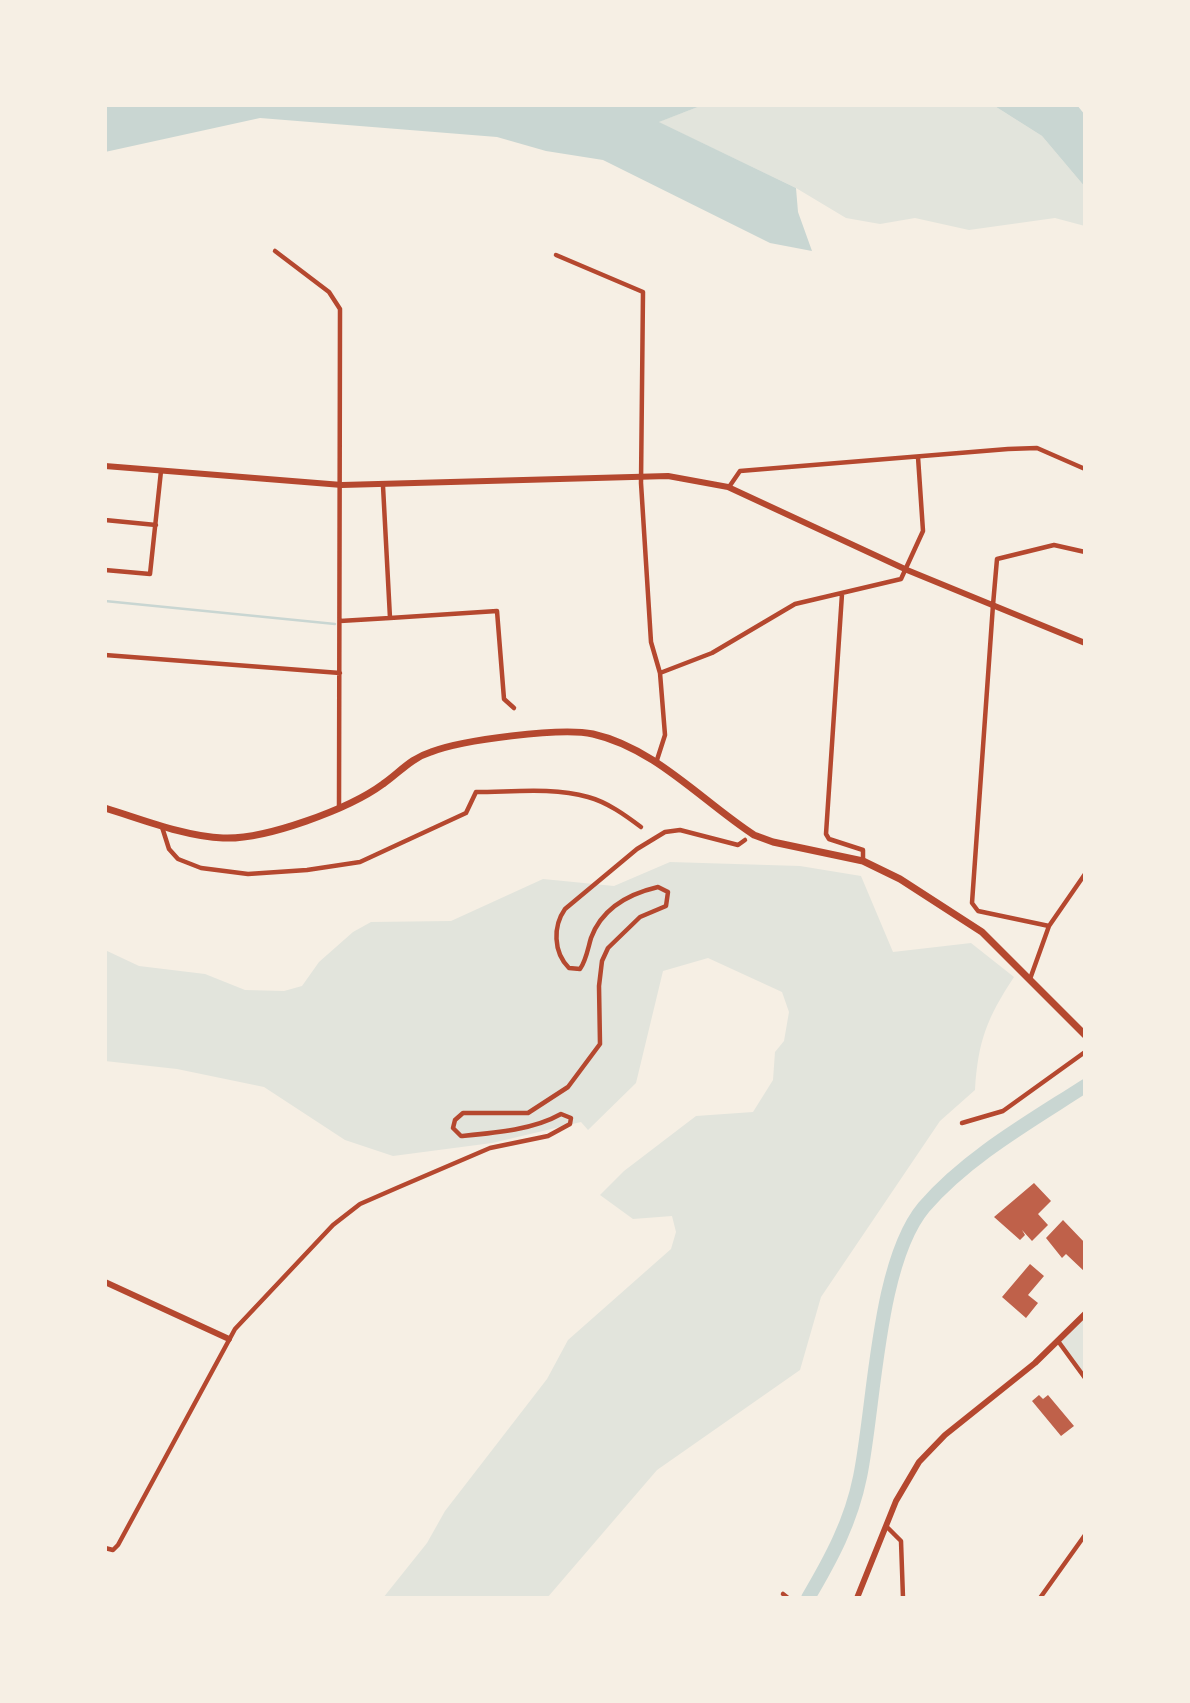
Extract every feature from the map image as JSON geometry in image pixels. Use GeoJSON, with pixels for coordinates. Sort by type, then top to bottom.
{"type":"FeatureCollection","features":[{"type":"Feature","properties":{"kind":"main road"},"geometry":{"type":"LineString","coordinates":[[105,808],[162,826],[223,838],[301,823],[367,794],[413,760],[430,751],[485,738],[592,734],[612,740],[656,763],[754,835],[773,842],[863,861],[900,879],[982,932],[1085,1035]]}},
{"type":"Feature","properties":{"kind":"street"},"geometry":{"type":"LineString","coordinates":[[275,251],[329,292],[340,309],[342,485],[339,806]]}},
{"type":"Feature","properties":{"kind":"street"},"geometry":{"type":"LineString","coordinates":[[556,255],[643,292],[641,477],[650,642],[660,673],[665,735],[656,763]]}},
{"type":"Feature","properties":{"kind":"street"},"geometry":{"type":"LineString","coordinates":[[728,487],[740,471],[1037,448],[1085,470]]}},
{"type":"Feature","properties":{"kind":"street"},"geometry":{"type":"LineString","coordinates":[[660,673],[712,653],[795,604],[901,579],[923,531],[918,457]]}},
{"type":"Feature","properties":{"kind":"street"},"geometry":{"type":"LineString","coordinates":[[105,466],[383,486],[668,476],[728,487],[907,570],[1085,643]]}},
{"type":"Feature","properties":{"kind":"street"},"geometry":{"type":"LineString","coordinates":[[105,570],[150,574],[161,471]]}},
{"type":"Feature","properties":{"kind":"street"},"geometry":{"type":"LineString","coordinates":[[383,486],[390,618]]}},
{"type":"Feature","properties":{"kind":"street"},"geometry":{"type":"LineString","coordinates":[[105,520],[156,525]]}},
{"type":"Feature","properties":{"kind":"street"},"geometry":{"type":"LineString","coordinates":[[1049,926],[978,911],[972,903],[997,559],[1054,545],[1085,552]]}},
{"type":"Feature","properties":{"kind":"street"},"geometry":{"type":"LineString","coordinates":[[842,594],[826,835],[829,839],[863,850],[863,861]]}},
{"type":"Feature","properties":{"kind":"street"},"geometry":{"type":"LineString","coordinates":[[340,621],[497,611],[504,699],[514,708]]}},
{"type":"Feature","properties":{"kind":"street"},"geometry":{"type":"LineString","coordinates":[[105,655],[340,673]]}},
{"type":"Feature","properties":{"kind":"street"},"geometry":{"type":"LineString","coordinates":[[162,826],[169,849],[178,859],[218,872],[248,874],[360,862],[466,813],[476,792],[552,793],[588,797],[617,810],[641,827]]}},
{"type":"Feature","properties":{"kind":"street"},"geometry":{"type":"LineString","coordinates":[[105,1549],[113,1550],[118,1545],[229,1339],[333,1225],[353,1209],[490,1148],[548,1136],[570,1124],[571,1118],[561,1114],[538,1124],[479,1135],[461,1136],[453,1128],[455,1120],[463,1113],[528,1113],[568,1087],[600,1044],[599,986],[602,961],[608,948],[640,917],[666,906],[668,892],[658,887],[642,891],[611,907],[595,928],[580,969],[569,968],[564,963],[556,937],[558,919],[580,895],[655,836],[680,830],[737,845],[746,841]]}},
{"type":"Feature","properties":{"kind":"street"},"geometry":{"type":"LineString","coordinates":[[1030,979],[1049,926],[1085,874]]}},
{"type":"Feature","properties":{"kind":"street"},"geometry":{"type":"LineString","coordinates":[[962,1124],[1003,1111],[1085,1052]]}},
{"type":"Feature","properties":{"kind":"street"},"geometry":{"type":"LineString","coordinates":[[105,1282],[229,1339]]}},
{"type":"Feature","properties":{"kind":"street"},"geometry":{"type":"LineString","coordinates":[[857,1598],[905,1481],[929,1450],[1002,1391],[1085,1314]]}},
{"type":"Feature","properties":{"kind":"street"},"geometry":{"type":"LineString","coordinates":[[1057,1340],[1085,1378]]}},
{"type":"Feature","properties":{"kind":"street"},"geometry":{"type":"LineString","coordinates":[[886,1526],[901,1541],[903,1598]]}},
{"type":"Feature","properties":{"kind":"street"},"geometry":{"type":"LineString","coordinates":[[1040,1598],[1085,1535]]}},
{"type":"Feature","properties":{"kind":"shaded area"},"geometry":{"type":"Polygon","coordinates":[[[105,105],[703,105],[659,122],[796,188],[798,212],[812,251],[770,243],[603,160],[546,151],[497,137],[260,118],[105,152],[105,105]]]}},
{"type":"Feature","properties":{"kind":"shaded area"},"geometry":{"type":"Polygon","coordinates":[[[703,105],[993,105],[1042,136],[1085,187],[1085,226],[1055,218],[969,230],[915,218],[880,224],[846,218],[796,188],[658,122],[703,105]]]}},
{"type":"Feature","properties":{"kind":"shaded area"},"geometry":{"type":"Polygon","coordinates":[[[993,105],[1077,105],[1085,115],[1085,187],[1042,136],[993,105]]]}},
{"type":"Feature","properties":{"kind":"shaded area"},"geometry":{"type":"Polygon","coordinates":[[[670,862],[800,866],[861,876],[893,952],[971,943],[1014,977],[986,1030],[975,1090],[940,1121],[821,1297],[800,1370],[657,1470],[547,1598],[383,1598],[427,1543],[445,1511],[547,1379],[568,1340],[671,1249],[676,1232],[672,1216],[633,1219],[600,1195],[624,1171],[696,1116],[753,1112],[773,1080],[775,1052],[784,1041],[789,1012],[782,992],[708,958],[663,971],[636,1083],[588,1130],[581,1122],[492,1143],[393,1156],[345,1140],[264,1087],[177,1069],[105,1061],[105,950],[139,966],[205,974],[245,990],[284,991],[302,986],[319,962],[353,932],[371,922],[451,921],[543,879],[614,886],[670,862]]]}},
{"type":"Feature","properties":{"kind":"shaded area"},"geometry":{"type":"Polygon","coordinates":[[[1083,1320],[1085,1322],[1085,1377],[1057,1340],[1083,1320]]]}},
{"type":"Feature","properties":{"kind":"building"},"geometry":{"type":"Polygon","coordinates":[[[1034,1183],[1051,1201],[1038,1214],[1048,1225],[1032,1241],[1022,1230],[1025,1235],[1020,1240],[994,1217],[1034,1183]]]}},
{"type":"Feature","properties":{"kind":"building"},"geometry":{"type":"Polygon","coordinates":[[[1063,1220],[1085,1243],[1085,1272],[1066,1254],[1062,1258],[1046,1238],[1063,1220]]]}},
{"type":"Feature","properties":{"kind":"building"},"geometry":{"type":"Polygon","coordinates":[[[1030,1264],[1044,1276],[1028,1295],[1038,1303],[1026,1318],[1002,1297],[1030,1264]]]}},
{"type":"Feature","properties":{"kind":"building"},"geometry":{"type":"Polygon","coordinates":[[[1039,1395],[1043,1399],[1048,1395],[1074,1426],[1061,1436],[1032,1401],[1039,1395]]]}},
{"type":"Feature","properties":{"kind":"waterway"},"geometry":{"type":"LineString","coordinates":[[105,601],[335,624]]}},
{"type":"Feature","properties":{"kind":"waterway"},"geometry":{"type":"LineString","coordinates":[[808,1598],[839,1540],[856,1494],[887,1298],[908,1232],[924,1207],[960,1172],[1000,1141],[1085,1086]]}}]}
